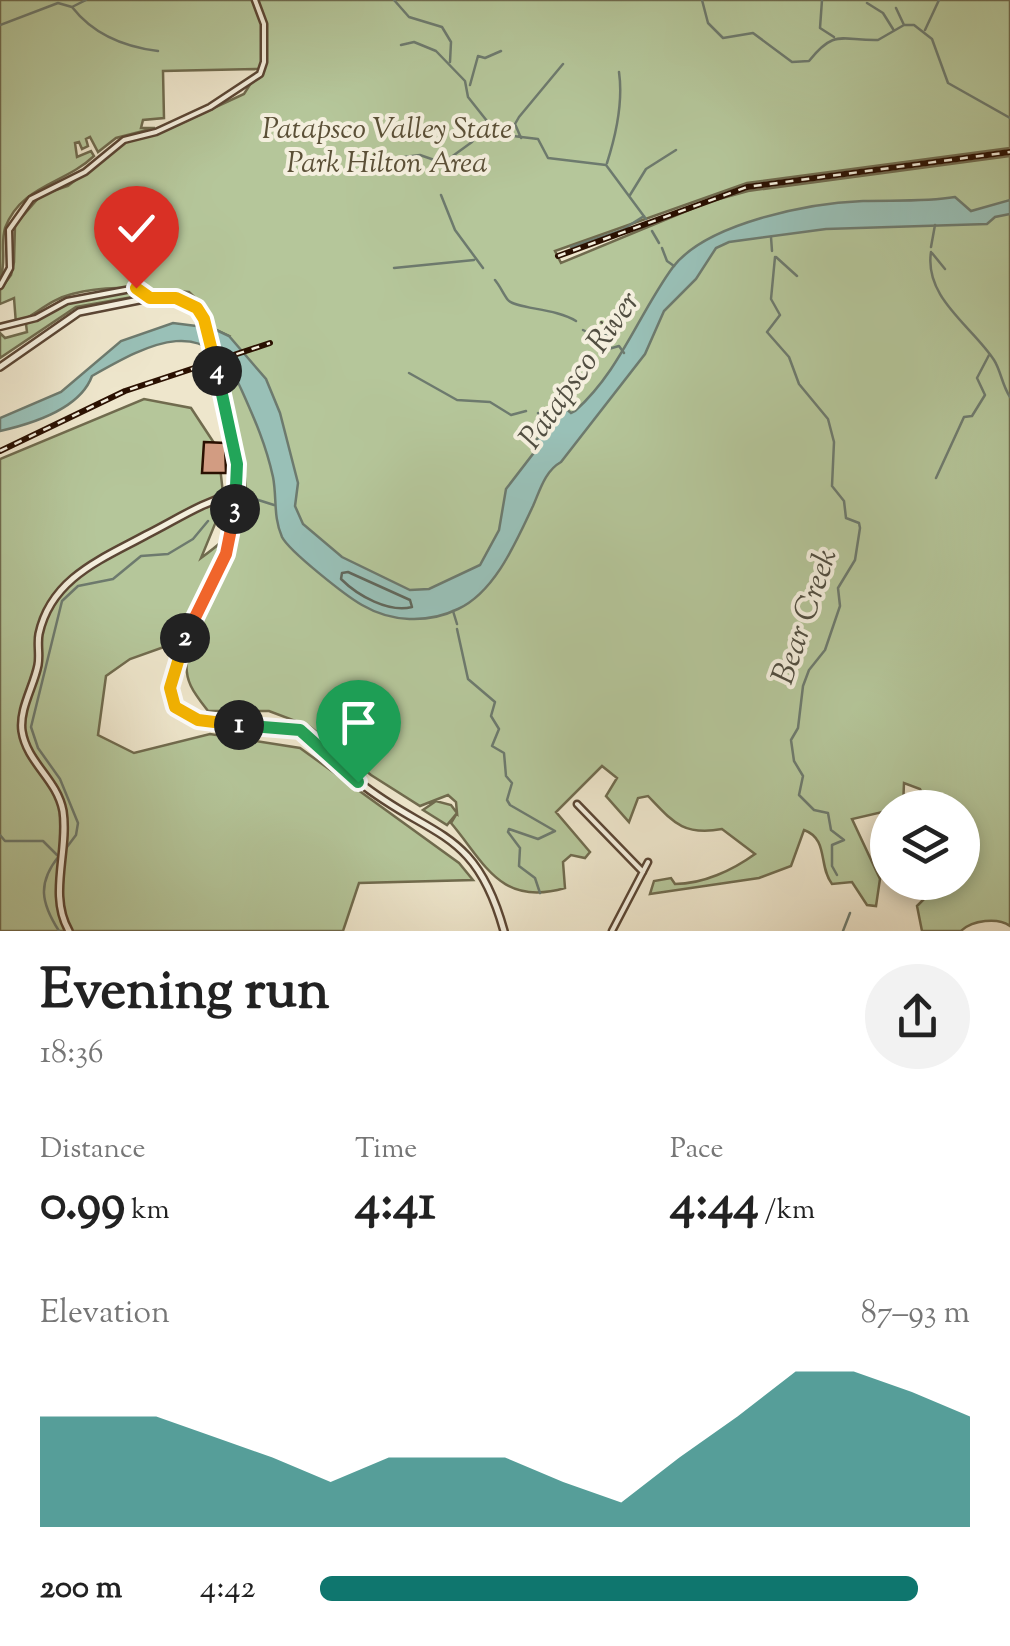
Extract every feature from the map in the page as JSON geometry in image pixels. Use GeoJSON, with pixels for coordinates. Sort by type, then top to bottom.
{"type":"FeatureCollection","features":[{"type":"Feature","properties":{"kind":"street"},"geometry":{"type":"LineString","coordinates":[[0,286],[10,268],[9,230],[31,199],[85,172],[124,140],[156,132],[226,99],[260,74],[264,62],[264,24],[255,0]]}},
{"type":"Feature","properties":{"kind":"street"},"geometry":{"type":"LineString","coordinates":[[0,328],[28,321],[67,301],[136,288],[150,298]]}},
{"type":"Feature","properties":{"kind":"street"},"geometry":{"type":"LineString","coordinates":[[0,367],[37,344],[72,315],[150,298],[184,300],[203,316],[235,448],[236,493],[226,554],[191,622],[172,676],[170,694],[175,707],[198,720],[284,726],[308,735],[368,789],[458,846],[486,880],[504,931]]}},
{"type":"Feature","properties":{"kind":"street"},"geometry":{"type":"LineString","coordinates":[[69,931],[59,905],[64,846],[58,791],[29,752],[22,725],[38,664],[39,634],[47,613],[72,578],[103,554],[147,535],[186,510],[236,493]]}},
{"type":"Feature","properties":{"kind":"street"},"geometry":{"type":"LineString","coordinates":[[577,804],[643,872]]}},
{"type":"Feature","properties":{"kind":"street"},"geometry":{"type":"LineString","coordinates":[[612,931],[648,862]]}},
{"type":"Feature","properties":{"kind":"green space","name":"Patapsco Valley State Park Hilton Area"},"geometry":{"type":"Polygon","coordinates":[[[0,0],[1010,0],[1010,148],[747,183],[555,251],[561,263],[708,202],[748,191],[1010,156],[1010,926],[985,921],[961,931],[922,931],[917,906],[923,900],[980,900],[980,790],[920,790],[904,783],[904,790],[870,790],[870,815],[852,819],[870,858],[870,900],[877,900],[876,906],[867,905],[852,882],[832,884],[817,840],[804,830],[791,866],[759,878],[650,894],[654,881],[671,878],[675,884],[696,882],[727,871],[755,854],[722,829],[698,830],[680,825],[648,796],[638,798],[629,822],[606,796],[617,778],[602,766],[556,812],[590,852],[585,858],[571,855],[563,862],[565,888],[543,892],[509,886],[496,878],[451,823],[457,813],[456,802],[448,795],[420,806],[371,775],[309,726],[269,711],[208,711],[189,680],[187,659],[182,663],[174,623],[164,647],[130,659],[106,676],[98,735],[134,753],[210,734],[300,748],[459,863],[473,880],[359,883],[343,931],[0,931],[0,459],[144,399],[191,408],[218,449],[224,502],[201,558],[240,521],[246,491],[221,369],[227,362],[213,348],[229,336],[212,328],[208,310],[189,292],[102,289],[64,296],[16,324],[14,298],[0,304],[0,290],[11,275],[14,262],[15,225],[41,195],[68,186],[125,142],[164,131],[244,94],[260,69],[163,71],[164,118],[143,120],[141,128],[155,128],[116,138],[98,152],[90,137],[86,139],[88,146],[82,149],[79,142],[75,143],[77,157],[91,151],[94,156],[33,194],[12,214],[5,228],[0,281],[0,0]]]}},
{"type":"Feature","properties":{"kind":"green space"},"geometry":{"type":"Polygon","coordinates":[[[132,291],[144,295],[76,307],[0,358],[0,333],[5,338],[27,332],[26,324],[59,305],[132,291]]]}},
{"type":"Feature","properties":{"kind":"green space"},"geometry":{"type":"Polygon","coordinates":[[[436,801],[451,805],[457,813],[447,825],[423,810],[436,801]]]}},
{"type":"Feature","properties":{"kind":"water","name":"Patapsco River"},"geometry":{"type":"Polygon","coordinates":[[[955,197],[971,211],[1010,200],[1010,214],[995,217],[987,224],[826,229],[729,242],[716,248],[696,279],[664,311],[645,354],[547,476],[512,550],[494,578],[471,601],[434,617],[409,619],[373,611],[332,583],[287,544],[277,522],[267,454],[242,391],[228,366],[212,350],[195,342],[176,341],[135,353],[92,376],[86,388],[66,406],[0,431],[0,418],[61,392],[121,341],[173,323],[212,328],[229,336],[266,379],[280,413],[298,483],[295,506],[303,524],[342,557],[410,590],[429,589],[480,565],[499,530],[506,489],[539,446],[536,440],[544,432],[546,420],[564,407],[571,413],[575,411],[591,395],[617,361],[673,267],[689,252],[734,227],[788,211],[863,201],[955,197]]]}},
{"type":"Feature","properties":{"kind":"building"},"geometry":{"type":"Polygon","coordinates":[[[204,442],[225,443],[226,473],[202,473],[204,442]]]}},
{"type":"Feature","properties":{"kind":"waterway"},"geometry":{"type":"LineString","coordinates":[[0,25],[58,3],[72,7],[86,0]]}},
{"type":"Feature","properties":{"kind":"waterway"},"geometry":{"type":"LineString","coordinates":[[394,0],[409,17],[442,27],[451,42],[450,62]]}},
{"type":"Feature","properties":{"kind":"waterway"},"geometry":{"type":"LineString","coordinates":[[702,0],[708,23],[723,38],[753,33],[792,62],[809,61],[833,40],[878,40],[904,25],[914,25],[932,39],[948,83],[1010,118]]}},
{"type":"Feature","properties":{"kind":"waterway"},"geometry":{"type":"LineString","coordinates":[[822,0],[820,28],[834,37]]}},
{"type":"Feature","properties":{"kind":"waterway"},"geometry":{"type":"LineString","coordinates":[[925,30],[939,0]]}},
{"type":"Feature","properties":{"kind":"waterway"},"geometry":{"type":"LineString","coordinates":[[867,3],[883,13],[893,29]]}},
{"type":"Feature","properties":{"kind":"waterway"},"geometry":{"type":"LineString","coordinates":[[72,7],[110,38],[158,51]]}},
{"type":"Feature","properties":{"kind":"waterway"},"geometry":{"type":"LineString","coordinates":[[896,8],[904,25]]}},
{"type":"Feature","properties":{"kind":"waterway"},"geometry":{"type":"LineString","coordinates":[[401,45],[414,42],[436,51],[465,81],[468,97],[487,121],[502,125],[513,136],[538,139],[548,158],[606,165],[646,219]]}},
{"type":"Feature","properties":{"kind":"waterway"},"geometry":{"type":"LineString","coordinates":[[470,85],[478,56],[485,58],[501,51]]}},
{"type":"Feature","properties":{"kind":"waterway"},"geometry":{"type":"LineString","coordinates":[[521,138],[515,124],[563,64]]}},
{"type":"Feature","properties":{"kind":"waterway"},"geometry":{"type":"LineString","coordinates":[[607,163],[618,118],[619,72]]}},
{"type":"Feature","properties":{"kind":"waterway"},"geometry":{"type":"LineString","coordinates":[[404,157],[420,155],[443,163],[472,142],[486,122]]}},
{"type":"Feature","properties":{"kind":"waterway"},"geometry":{"type":"LineString","coordinates":[[630,195],[646,169],[676,150]]}},
{"type":"Feature","properties":{"kind":"waterway"},"geometry":{"type":"LineString","coordinates":[[441,195],[455,230],[483,268]]}},
{"type":"Feature","properties":{"kind":"waterway"},"geometry":{"type":"LineString","coordinates":[[571,247],[622,230],[644,216]]}},
{"type":"Feature","properties":{"kind":"waterway"},"geometry":{"type":"LineString","coordinates":[[931,247],[935,225]]}},
{"type":"Feature","properties":{"kind":"waterway"},"geometry":{"type":"LineString","coordinates":[[652,231],[659,243]]}},
{"type":"Feature","properties":{"kind":"waterway"},"geometry":{"type":"LineString","coordinates":[[771,237],[772,251]]}},
{"type":"Feature","properties":{"kind":"waterway"},"geometry":{"type":"LineString","coordinates":[[662,248],[667,261],[674,266]]}},
{"type":"Feature","properties":{"kind":"waterway"},"geometry":{"type":"LineString","coordinates":[[931,252],[931,268],[942,297],[994,360],[1010,397]]}},
{"type":"Feature","properties":{"kind":"waterway"},"geometry":{"type":"LineString","coordinates":[[932,253],[945,269]]}},
{"type":"Feature","properties":{"kind":"waterway","name":"Bear Creek"},"geometry":{"type":"LineString","coordinates":[[775,257],[771,299],[780,315],[767,332],[789,357],[799,384],[828,419],[834,442],[832,486],[844,501],[846,518],[859,523],[860,528],[855,560],[838,588],[840,606],[825,650],[809,670],[803,686],[798,728],[791,740],[794,761],[803,776],[799,795],[814,810],[828,813],[831,830],[844,840],[832,845],[832,866],[837,875]]}},
{"type":"Feature","properties":{"kind":"waterway"},"geometry":{"type":"LineString","coordinates":[[776,257],[797,276]]}},
{"type":"Feature","properties":{"kind":"waterway"},"geometry":{"type":"LineString","coordinates":[[394,268],[474,260]]}},
{"type":"Feature","properties":{"kind":"waterway"},"geometry":{"type":"LineString","coordinates":[[495,280],[512,303],[576,321]]}},
{"type":"Feature","properties":{"kind":"waterway"},"geometry":{"type":"LineString","coordinates":[[590,335],[607,335],[605,350],[619,346],[624,353]]}},
{"type":"Feature","properties":{"kind":"waterway"},"geometry":{"type":"LineString","coordinates":[[936,478],[964,417],[972,416],[985,395],[977,378],[989,355]]}},
{"type":"Feature","properties":{"kind":"waterway"},"geometry":{"type":"LineString","coordinates":[[409,373],[457,400],[490,402],[511,415],[526,411]]}},
{"type":"Feature","properties":{"kind":"waterway"},"geometry":{"type":"LineString","coordinates":[[538,413],[548,422]]}},
{"type":"Feature","properties":{"kind":"waterway"},"geometry":{"type":"LineString","coordinates":[[252,498],[274,505]]}},
{"type":"Feature","properties":{"kind":"waterway"},"geometry":{"type":"LineString","coordinates":[[64,851],[76,835],[78,823],[60,779],[38,748],[31,727],[62,601],[78,586],[113,579],[141,556],[168,554],[193,539],[208,521]]}},
{"type":"Feature","properties":{"kind":"waterway"},"geometry":{"type":"LineString","coordinates":[[453,611],[457,624]]}},
{"type":"Feature","properties":{"kind":"waterway"},"geometry":{"type":"LineString","coordinates":[[457,629],[468,679],[495,702],[491,716],[499,729],[492,746],[504,753],[506,776],[512,783],[507,800],[555,831],[538,839],[509,829],[508,832],[520,848],[519,866],[535,878],[540,893]]}},
{"type":"Feature","properties":{"kind":"waterway"},"geometry":{"type":"LineString","coordinates":[[0,835],[5,841],[43,841],[58,856]]}},
{"type":"Feature","properties":{"kind":"waterway"},"geometry":{"type":"LineString","coordinates":[[59,856],[47,875],[44,893],[59,931]]}},
{"type":"Feature","properties":{"kind":"waterway"},"geometry":{"type":"LineString","coordinates":[[843,931],[850,913]]}},
{"type":"Feature","properties":{"kind":"railway"},"geometry":{"type":"LineString","coordinates":[[558,256],[747,187],[1010,152]]}},
{"type":"Feature","properties":{"kind":"railway"},"geometry":{"type":"LineString","coordinates":[[0,451],[125,391],[270,343]]}},
{"type":"Feature","properties":{"kind":"route"},"geometry":{"type":"LineString","coordinates":[[136,288],[150,298],[168,296],[190,302],[203,316],[237,464],[231,537],[182,647],[172,676],[172,701],[180,713],[198,720],[300,730],[358,782]]}}]}
